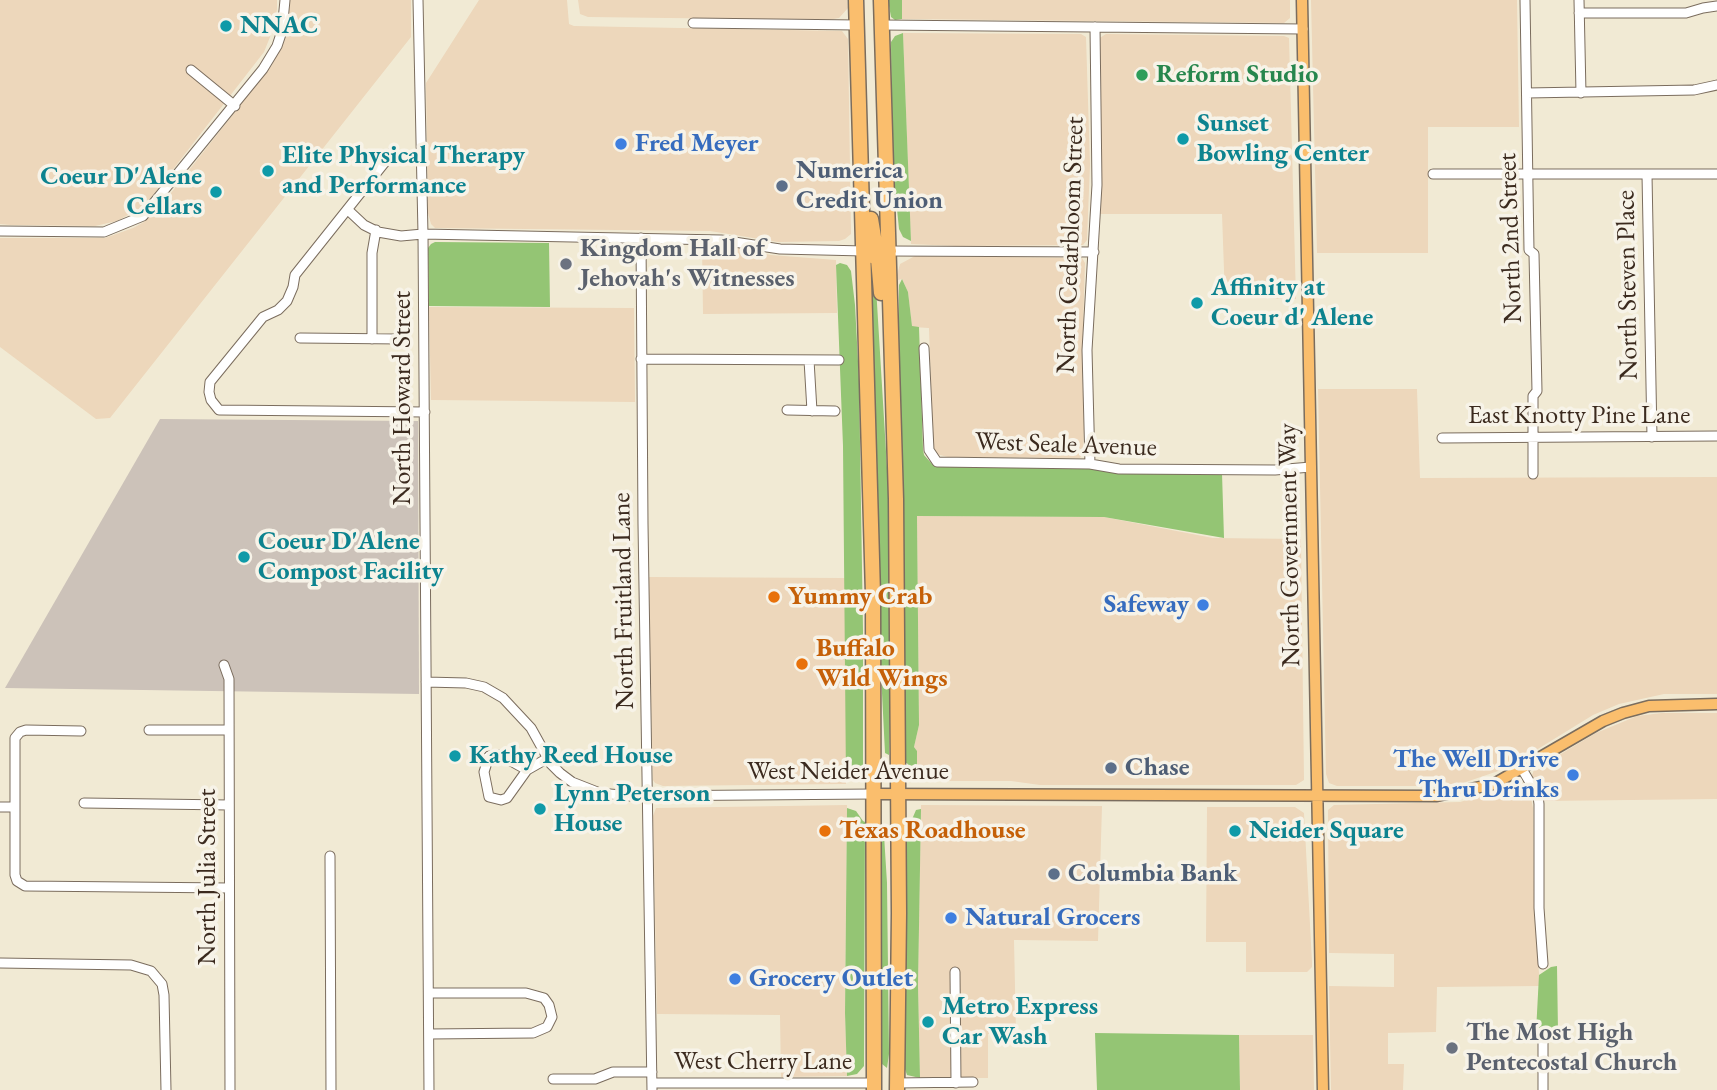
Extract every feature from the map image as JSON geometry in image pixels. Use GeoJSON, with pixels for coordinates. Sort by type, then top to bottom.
{"type":"FeatureCollection","features":[{"type":"Feature","properties":{"kind":"highway"},"geometry":{"type":"LineString","coordinates":[[856,0],[872,546],[874,1052],[885,1087]]}},
{"type":"Feature","properties":{"kind":"highway"},"geometry":{"type":"LineString","coordinates":[[881,0],[896,499],[898,794],[885,1087]]}},
{"type":"Feature","properties":{"kind":"highway"},"geometry":{"type":"LineString","coordinates":[[861,162],[867,184],[875,243],[888,251]]}},
{"type":"Feature","properties":{"kind":"highway"},"geometry":{"type":"LineString","coordinates":[[864,251],[878,259],[883,306],[891,330]]}},
{"type":"Feature","properties":{"kind":"highway"},"geometry":{"type":"LineString","coordinates":[[874,1052],[885,1087]]}},
{"type":"Feature","properties":{"kind":"main road","name":"North Government Way"},"geometry":{"type":"LineString","coordinates":[[1302,0],[1323,1090]]}},
{"type":"Feature","properties":{"kind":"main road","name":"West Neider Avenue"},"geometry":{"type":"LineString","coordinates":[[874,794],[1437,796],[1494,784],[1602,721],[1623,713],[1649,706],[1717,704]]}},
{"type":"Feature","properties":{"kind":"street"},"geometry":{"type":"LineString","coordinates":[[0,230],[104,232],[143,216],[263,69],[277,46],[284,20],[285,0]]}},
{"type":"Feature","properties":{"kind":"street","name":"North Howard Street"},"geometry":{"type":"LineString","coordinates":[[418,0],[425,412],[429,1090]]}},
{"type":"Feature","properties":{"kind":"street","name":"North 2nd Street"},"geometry":{"type":"LineString","coordinates":[[1525,0],[1529,250],[1534,254],[1537,378],[1537,391],[1533,396],[1534,474]]}},
{"type":"Feature","properties":{"kind":"street"},"geometry":{"type":"LineString","coordinates":[[1579,0],[1581,93]]}},
{"type":"Feature","properties":{"kind":"street"},"geometry":{"type":"LineString","coordinates":[[1579,13],[1686,13],[1717,6]]}},
{"type":"Feature","properties":{"kind":"street"},"geometry":{"type":"LineString","coordinates":[[693,23],[857,26]]}},
{"type":"Feature","properties":{"kind":"street"},"geometry":{"type":"LineString","coordinates":[[882,25],[1303,29]]}},
{"type":"Feature","properties":{"kind":"street","name":"North Cedarbloom Street"},"geometry":{"type":"LineString","coordinates":[[1090,464],[1086,368],[1097,185],[1095,27]]}},
{"type":"Feature","properties":{"kind":"street"},"geometry":{"type":"LineString","coordinates":[[191,71],[235,106]]}},
{"type":"Feature","properties":{"kind":"street"},"geometry":{"type":"LineString","coordinates":[[1527,93],[1694,90],[1717,85]]}},
{"type":"Feature","properties":{"kind":"street"},"geometry":{"type":"LineString","coordinates":[[393,152],[295,275],[287,301],[278,310],[263,317],[210,382],[211,400],[219,410],[425,412]]}},
{"type":"Feature","properties":{"kind":"street"},"geometry":{"type":"LineString","coordinates":[[1433,174],[1717,174]]}},
{"type":"Feature","properties":{"kind":"street","name":"North Steven Place"},"geometry":{"type":"LineString","coordinates":[[1647,175],[1653,437]]}},
{"type":"Feature","properties":{"kind":"street"},"geometry":{"type":"LineString","coordinates":[[348,210],[364,225],[401,236],[423,234],[721,240],[818,252],[864,251]]}},
{"type":"Feature","properties":{"kind":"street"},"geometry":{"type":"LineString","coordinates":[[372,339],[372,253],[376,230]]}},
{"type":"Feature","properties":{"kind":"street","name":"North Fruitland Lane"},"geometry":{"type":"LineString","coordinates":[[641,238],[652,1086]]}},
{"type":"Feature","properties":{"kind":"street"},"geometry":{"type":"LineString","coordinates":[[888,251],[1094,252]]}},
{"type":"Feature","properties":{"kind":"street"},"geometry":{"type":"LineString","coordinates":[[300,338],[402,339]]}},
{"type":"Feature","properties":{"kind":"street","name":"West Seale Avenue"},"geometry":{"type":"LineString","coordinates":[[925,348],[929,450],[937,462],[1090,464],[1119,469],[1275,470],[1311,467]]}},
{"type":"Feature","properties":{"kind":"street"},"geometry":{"type":"LineString","coordinates":[[641,359],[839,360]]}},
{"type":"Feature","properties":{"kind":"street"},"geometry":{"type":"LineString","coordinates":[[809,360],[812,411]]}},
{"type":"Feature","properties":{"kind":"street"},"geometry":{"type":"LineString","coordinates":[[787,410],[835,411]]}},
{"type":"Feature","properties":{"kind":"street","name":"East Knotty Pine Lane"},"geometry":{"type":"LineString","coordinates":[[1442,438],[1717,436]]}},
{"type":"Feature","properties":{"kind":"street","name":"North Julia Street"},"geometry":{"type":"LineString","coordinates":[[224,665],[229,679],[230,1090]]}},
{"type":"Feature","properties":{"kind":"street","name":"West Neider Avenue"},"geometry":{"type":"LineString","coordinates":[[426,682],[466,683],[484,687],[503,698],[531,728],[548,758],[572,782],[587,789],[613,795],[649,796],[874,794]]}},
{"type":"Feature","properties":{"kind":"street"},"geometry":{"type":"LineString","coordinates":[[81,731],[26,730],[17,734],[13,744],[17,881],[25,886],[229,888]]}},
{"type":"Feature","properties":{"kind":"street"},"geometry":{"type":"LineString","coordinates":[[149,730],[229,730]]}},
{"type":"Feature","properties":{"kind":"street"},"geometry":{"type":"LineString","coordinates":[[527,771],[500,755],[489,756],[484,772],[489,797],[502,800],[507,798],[527,771],[548,758]]}},
{"type":"Feature","properties":{"kind":"street"},"geometry":{"type":"LineString","coordinates":[[1522,769],[1538,796],[1539,804],[1539,908],[1544,964]]}},
{"type":"Feature","properties":{"kind":"street"},"geometry":{"type":"LineString","coordinates":[[84,803],[229,805]]}},
{"type":"Feature","properties":{"kind":"street"},"geometry":{"type":"LineString","coordinates":[[0,807],[14,807]]}},
{"type":"Feature","properties":{"kind":"street"},"geometry":{"type":"LineString","coordinates":[[330,856],[331,1090]]}},
{"type":"Feature","properties":{"kind":"street"},"geometry":{"type":"LineString","coordinates":[[0,963],[131,965],[144,967],[154,974],[162,984],[164,995],[166,1090]]}},
{"type":"Feature","properties":{"kind":"street"},"geometry":{"type":"LineString","coordinates":[[956,972],[956,1083]]}},
{"type":"Feature","properties":{"kind":"street"},"geometry":{"type":"LineString","coordinates":[[429,993],[526,993],[544,998],[552,1017],[547,1027],[533,1033],[429,1034]]}},
{"type":"Feature","properties":{"kind":"street"},"geometry":{"type":"LineString","coordinates":[[1543,1035],[1543,1090]]}},
{"type":"Feature","properties":{"kind":"street","name":"West Cherry Lane"},"geometry":{"type":"LineString","coordinates":[[553,1079],[596,1079],[613,1072],[652,1072]]}},
{"type":"Feature","properties":{"kind":"street","name":"West Cherry Lane"},"geometry":{"type":"LineString","coordinates":[[652,1086],[885,1087],[973,1082]]}},
{"type":"Feature","properties":{"kind":"shaded area"},"geometry":{"type":"Polygon","coordinates":[[[0,0],[277,0],[277,9],[274,27],[264,52],[150,199],[139,209],[117,221],[95,226],[11,225],[0,224],[0,0]]]}},
{"type":"Feature","properties":{"kind":"shaded area"},"geometry":{"type":"Polygon","coordinates":[[[289,0],[411,0],[411,37],[110,418],[96,419],[0,347],[0,238],[105,238],[144,222],[167,198],[272,65],[287,32],[289,0]]]}},
{"type":"Feature","properties":{"kind":"shaded area"},"geometry":{"type":"Polygon","coordinates":[[[479,0],[567,0],[569,24],[574,26],[842,31],[848,39],[851,234],[839,241],[778,242],[710,231],[435,228],[428,213],[426,83],[479,0]]]}},
{"type":"Feature","properties":{"kind":"shaded area"},"geometry":{"type":"Polygon","coordinates":[[[578,0],[847,0],[848,8],[839,18],[828,20],[588,17],[580,14],[578,0]]]}},
{"type":"Feature","properties":{"kind":"shaded area"},"geometry":{"type":"Polygon","coordinates":[[[902,0],[1290,0],[1290,18],[1284,23],[902,19],[902,0]]]}},
{"type":"Feature","properties":{"kind":"shaded area"},"geometry":{"type":"Polygon","coordinates":[[[1311,0],[1517,0],[1519,127],[1428,127],[1428,253],[1317,253],[1311,0]]]}},
{"type":"Feature","properties":{"kind":"shaded area"},"geometry":{"type":"Polygon","coordinates":[[[903,33],[1081,34],[1086,37],[1090,165],[1087,240],[1083,245],[911,244],[903,33]]]}},
{"type":"Feature","properties":{"kind":"shaded area"},"geometry":{"type":"Polygon","coordinates":[[[1106,34],[1289,38],[1296,299],[1225,298],[1222,214],[1100,214],[1102,163],[1098,39],[1106,34]]]}},
{"type":"Feature","properties":{"kind":"shaded area"},"geometry":{"type":"Polygon","coordinates":[[[702,244],[728,246],[771,255],[836,260],[837,313],[703,314],[702,244]]]}},
{"type":"Feature","properties":{"kind":"shaded area"},"geometry":{"type":"Polygon","coordinates":[[[915,256],[1082,258],[1085,263],[1082,361],[1084,428],[1083,452],[1080,458],[948,457],[936,454],[933,448],[929,328],[912,327],[908,292],[897,275],[900,264],[915,256]]]}},
{"type":"Feature","properties":{"kind":"shaded area"},"geometry":{"type":"Polygon","coordinates":[[[429,307],[634,308],[635,402],[431,400],[429,307]]]}},
{"type":"Feature","properties":{"kind":"shaded area"},"geometry":{"type":"Polygon","coordinates":[[[1318,389],[1417,389],[1420,478],[1717,477],[1717,694],[1664,694],[1619,704],[1593,715],[1507,768],[1463,783],[1429,786],[1337,786],[1329,783],[1326,774],[1318,389]]]}},
{"type":"Feature","properties":{"kind":"shaded area"},"geometry":{"type":"Polygon","coordinates":[[[160,419],[418,421],[419,694],[5,688],[160,419]]]}},
{"type":"Feature","properties":{"kind":"shaded area"},"geometry":{"type":"Polygon","coordinates":[[[917,516],[1104,517],[1213,538],[1301,539],[1304,780],[1296,785],[1040,785],[1011,781],[917,781],[917,751],[914,747],[919,725],[917,516]]]}},
{"type":"Feature","properties":{"kind":"shaded area"},"geometry":{"type":"Polygon","coordinates":[[[648,577],[846,578],[846,784],[663,786],[655,783],[648,577]]]}},
{"type":"Feature","properties":{"kind":"shaded area"},"geometry":{"type":"Polygon","coordinates":[[[1717,713],[1717,799],[1544,801],[1532,775],[1534,770],[1596,733],[1637,716],[1717,713]]]}},
{"type":"Feature","properties":{"kind":"shaded area"},"geometry":{"type":"Polygon","coordinates":[[[1517,781],[1522,782],[1533,808],[1534,909],[1540,986],[1437,987],[1436,1032],[1388,1033],[1388,1064],[1404,1064],[1403,1090],[1331,1090],[1329,986],[1394,987],[1394,954],[1329,953],[1328,810],[1334,805],[1460,802],[1491,793],[1517,781]]]}},
{"type":"Feature","properties":{"kind":"shaded area"},"geometry":{"type":"Polygon","coordinates":[[[847,805],[847,1076],[781,1077],[780,1015],[657,1014],[653,816],[656,808],[847,805]]]}},
{"type":"Feature","properties":{"kind":"shaded area"},"geometry":{"type":"Polygon","coordinates":[[[921,805],[1102,806],[1098,941],[1014,940],[1016,1034],[988,1034],[988,1078],[920,1078],[918,985],[921,805]]]}},
{"type":"Feature","properties":{"kind":"shaded area"},"geometry":{"type":"Polygon","coordinates":[[[1207,807],[1295,807],[1304,813],[1312,962],[1312,967],[1307,972],[1246,972],[1246,942],[1206,942],[1207,807]]]}},
{"type":"Feature","properties":{"kind":"shaded area"},"geometry":{"type":"Polygon","coordinates":[[[1239,1035],[1313,1035],[1314,1090],[1240,1090],[1239,1035]]]}},
{"type":"Feature","properties":{"kind":"green space"},"geometry":{"type":"Polygon","coordinates":[[[888,0],[902,0],[902,19],[895,20],[891,17],[888,0]]]}},
{"type":"Feature","properties":{"kind":"green space"},"geometry":{"type":"Polygon","coordinates":[[[903,33],[911,241],[903,237],[899,229],[892,159],[891,42],[895,36],[903,33]]]}},
{"type":"Feature","properties":{"kind":"green space"},"geometry":{"type":"Polygon","coordinates":[[[435,242],[549,243],[550,307],[429,306],[428,248],[435,242]]]}},
{"type":"Feature","properties":{"kind":"green space"},"geometry":{"type":"Polygon","coordinates":[[[836,265],[847,265],[851,271],[855,305],[859,380],[863,630],[863,766],[860,766],[857,776],[846,781],[843,446],[836,265]]]}},
{"type":"Feature","properties":{"kind":"green space"},"geometry":{"type":"Polygon","coordinates":[[[902,279],[908,292],[912,326],[919,327],[923,449],[924,455],[933,465],[1081,467],[1121,473],[1222,473],[1224,538],[1104,517],[917,516],[919,725],[914,747],[917,751],[917,776],[905,763],[898,379],[899,285],[902,279]]]}},
{"type":"Feature","properties":{"kind":"green space"},"geometry":{"type":"Polygon","coordinates":[[[869,287],[876,287],[889,501],[889,755],[885,753],[874,533],[869,287]]]}},
{"type":"Feature","properties":{"kind":"green space"},"geometry":{"type":"Polygon","coordinates":[[[847,808],[856,811],[865,822],[864,1066],[857,1074],[847,1076],[845,1013],[847,808]]]}},
{"type":"Feature","properties":{"kind":"green space"},"geometry":{"type":"Polygon","coordinates":[[[921,809],[918,985],[920,1078],[907,1075],[903,1063],[906,826],[910,824],[916,810],[921,809]]]}},
{"type":"Feature","properties":{"kind":"green space"},"geometry":{"type":"Polygon","coordinates":[[[881,832],[884,835],[887,883],[887,1068],[882,1064],[878,1019],[881,832]]]}},
{"type":"Feature","properties":{"kind":"green space"},"geometry":{"type":"Polygon","coordinates":[[[1557,966],[1558,1032],[1536,1032],[1539,975],[1557,966]]]}},
{"type":"Feature","properties":{"kind":"green space"},"geometry":{"type":"Polygon","coordinates":[[[1095,1033],[1239,1035],[1240,1090],[1097,1090],[1095,1033]]]}},
{"type":"Feature","properties":{"kind":"place","name":"NNAC"},"geometry":{"type":"Point","coordinates":[226,26]}},
{"type":"Feature","properties":{"kind":"place","name":"Reform Studio"},"geometry":{"type":"Point","coordinates":[1142,75]}},
{"type":"Feature","properties":{"kind":"place","name":"Sunset Bowling Center"},"geometry":{"type":"Point","coordinates":[1183,139]}},
{"type":"Feature","properties":{"kind":"place","name":"Fred Meyer"},"geometry":{"type":"Point","coordinates":[621,144]}},
{"type":"Feature","properties":{"kind":"place","name":"Elite Physical Therapy and Performance"},"geometry":{"type":"Point","coordinates":[268,171]}},
{"type":"Feature","properties":{"kind":"place","name":"Numerica Credit Union"},"geometry":{"type":"Point","coordinates":[782,186]}},
{"type":"Feature","properties":{"kind":"place","name":"Coeur D'Alene Cellars"},"geometry":{"type":"Point","coordinates":[216,192]}},
{"type":"Feature","properties":{"kind":"place","name":"Kingdom Hall of Jehovah's Witnesses"},"geometry":{"type":"Point","coordinates":[566,264]}},
{"type":"Feature","properties":{"kind":"place","name":"Affinity at Coeur d' Alene"},"geometry":{"type":"Point","coordinates":[1197,303]}},
{"type":"Feature","properties":{"kind":"place","name":"Coeur D'Alene Compost Facility"},"geometry":{"type":"Point","coordinates":[244,557]}},
{"type":"Feature","properties":{"kind":"place","name":"Yummy Crab"},"geometry":{"type":"Point","coordinates":[774,597]}},
{"type":"Feature","properties":{"kind":"place","name":"Safeway"},"geometry":{"type":"Point","coordinates":[1203,605]}},
{"type":"Feature","properties":{"kind":"place","name":"Buffalo Wild Wings"},"geometry":{"type":"Point","coordinates":[802,664]}},
{"type":"Feature","properties":{"kind":"place","name":"Kathy Reed House"},"geometry":{"type":"Point","coordinates":[455,756]}},
{"type":"Feature","properties":{"kind":"place","name":"Chase"},"geometry":{"type":"Point","coordinates":[1111,768]}},
{"type":"Feature","properties":{"kind":"place","name":"The Well Drive Thru Drinks"},"geometry":{"type":"Point","coordinates":[1573,775]}},
{"type":"Feature","properties":{"kind":"place","name":"Lynn Peterson House"},"geometry":{"type":"Point","coordinates":[540,809]}},
{"type":"Feature","properties":{"kind":"place","name":"Texas Roadhouse"},"geometry":{"type":"Point","coordinates":[825,831]}},
{"type":"Feature","properties":{"kind":"place","name":"Neider Square"},"geometry":{"type":"Point","coordinates":[1235,831]}},
{"type":"Feature","properties":{"kind":"place","name":"Columbia Bank"},"geometry":{"type":"Point","coordinates":[1054,874]}},
{"type":"Feature","properties":{"kind":"place","name":"Natural Grocers"},"geometry":{"type":"Point","coordinates":[951,918]}},
{"type":"Feature","properties":{"kind":"place","name":"Grocery Outlet"},"geometry":{"type":"Point","coordinates":[735,979]}},
{"type":"Feature","properties":{"kind":"place","name":"Metro Express Car Wash"},"geometry":{"type":"Point","coordinates":[928,1022]}},
{"type":"Feature","properties":{"kind":"place","name":"The Most High Pentecostal Church"},"geometry":{"type":"Point","coordinates":[1452,1048]}}]}
